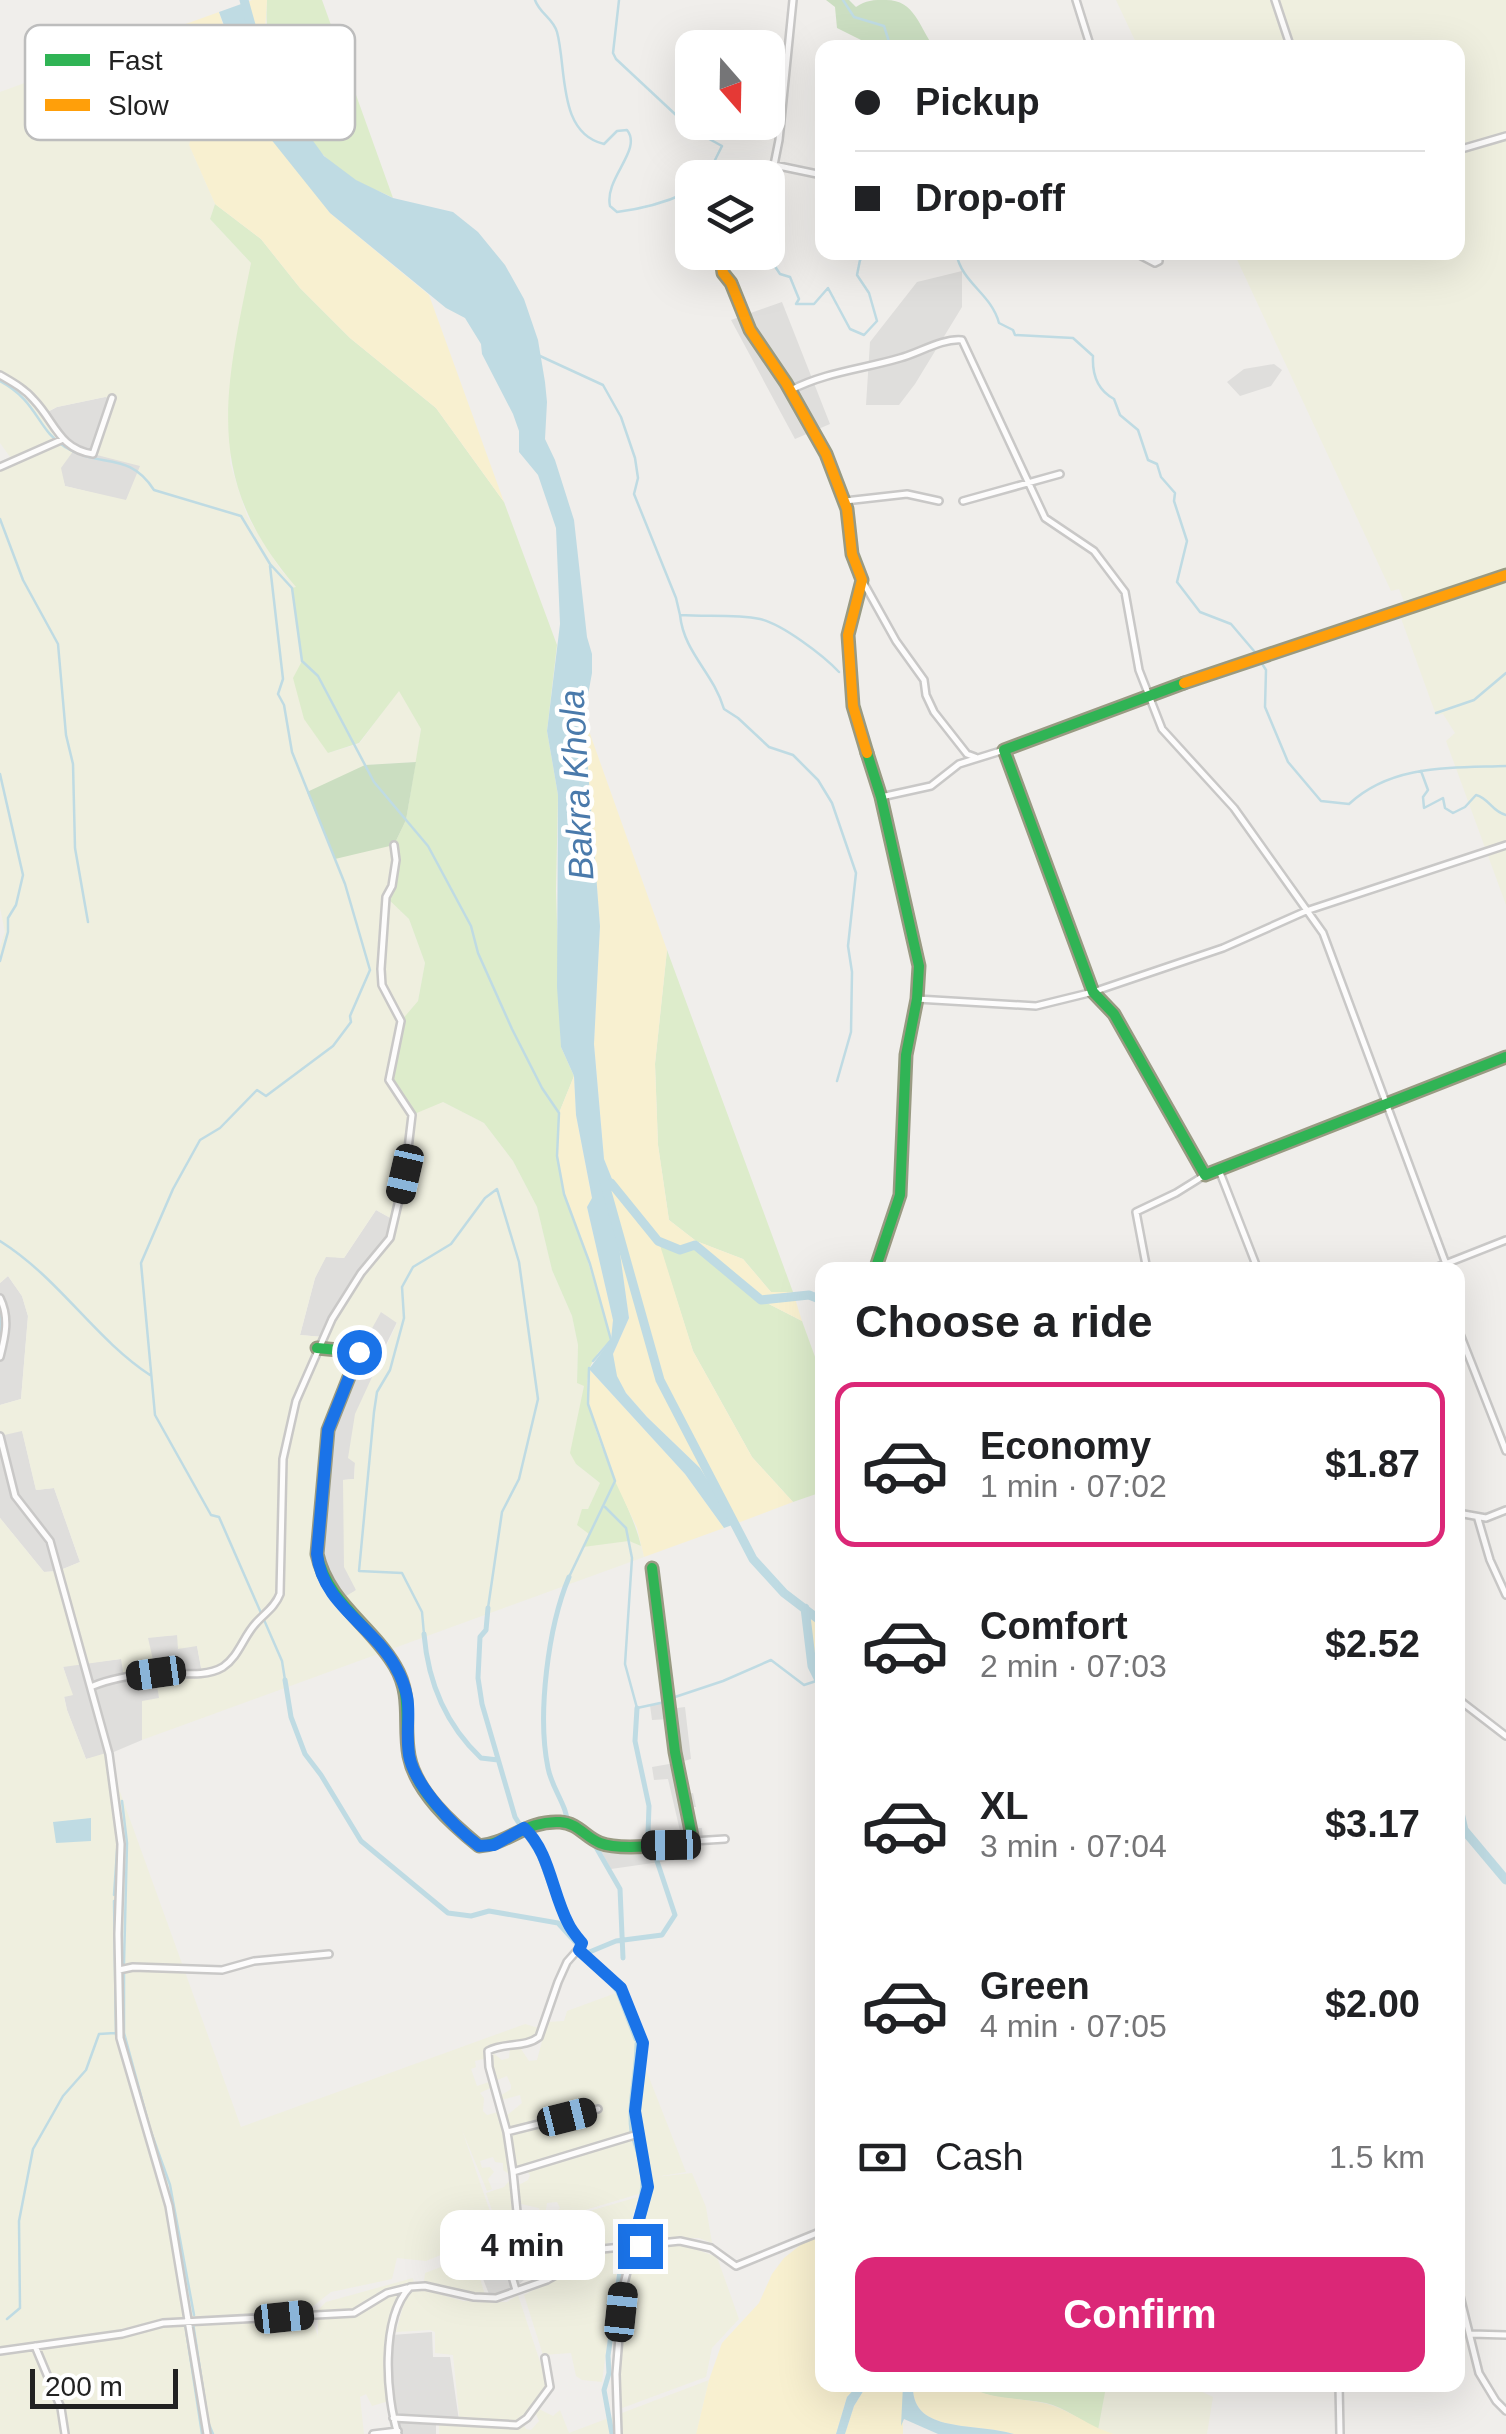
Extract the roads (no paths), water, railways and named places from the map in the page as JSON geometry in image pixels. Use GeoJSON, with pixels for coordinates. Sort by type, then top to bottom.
{"type":"FeatureCollection","features":[{"type":"Feature","properties":{"kind":"street"},"geometry":{"type":"LineString","coordinates":[[775,160],[792,0]]}},
{"type":"Feature","properties":{"kind":"street"},"geometry":{"type":"LineString","coordinates":[[1076,0],[1088,40]]}},
{"type":"Feature","properties":{"kind":"street"},"geometry":{"type":"LineString","coordinates":[[1274,0],[1288,40]]}},
{"type":"Feature","properties":{"kind":"street"},"geometry":{"type":"LineString","coordinates":[[1465,148],[1506,136]]}},
{"type":"Feature","properties":{"kind":"street"},"geometry":{"type":"LineString","coordinates":[[785,167],[815,174]]}},
{"type":"Feature","properties":{"kind":"street"},"geometry":{"type":"LineString","coordinates":[[724,270],[750,330],[790,390],[833,469],[844,501],[852,554],[862,580],[896,641],[924,680],[934,712],[975,758]]}},
{"type":"Feature","properties":{"kind":"street"},"geometry":{"type":"LineString","coordinates":[[790,390],[842,370],[888,362],[948,340],[962,340],[1044,518],[1094,552],[1125,592],[1147,698],[1162,729],[1234,808],[1323,933],[1445,1262]]}},
{"type":"Feature","properties":{"kind":"street"},"geometry":{"type":"LineString","coordinates":[[0,375],[34,400],[61,440],[74,450],[93,454],[112,398]]}},
{"type":"Feature","properties":{"kind":"street"},"geometry":{"type":"LineString","coordinates":[[0,467],[61,440]]}},
{"type":"Feature","properties":{"kind":"street"},"geometry":{"type":"LineString","coordinates":[[963,501],[1060,474]]}},
{"type":"Feature","properties":{"kind":"street"},"geometry":{"type":"LineString","coordinates":[[844,501],[907,494],[939,502]]}},
{"type":"Feature","properties":{"kind":"street"},"geometry":{"type":"LineString","coordinates":[[881,797],[931,786],[959,764],[975,758],[1258,657],[1506,575]]}},
{"type":"Feature","properties":{"kind":"street"},"geometry":{"type":"LineString","coordinates":[[862,580],[848,634],[853,706],[881,797],[917,953],[917,1000],[904,1068],[907,1086],[900,1195],[878,1262]]}},
{"type":"Feature","properties":{"kind":"street"},"geometry":{"type":"LineString","coordinates":[[1004,750],[1093,992],[1114,1014],[1205,1175]]}},
{"type":"Feature","properties":{"kind":"street"},"geometry":{"type":"LineString","coordinates":[[93,1686],[145,1674],[218,1670],[231,1660],[256,1622],[277,1603],[283,1459],[296,1401],[317,1348],[349,1290],[390,1238],[412,1136],[412,1115],[390,1080],[401,1022],[382,985],[386,896],[392,886],[394,845]]}},
{"type":"Feature","properties":{"kind":"street"},"geometry":{"type":"LineString","coordinates":[[917,1000],[1036,1006],[1093,992],[1223,948],[1306,911],[1506,845]]}},
{"type":"Feature","properties":{"kind":"street"},"geometry":{"type":"LineString","coordinates":[[1146,1262],[1136,1212],[1176,1194],[1205,1175],[1506,1057]]}},
{"type":"Feature","properties":{"kind":"street"},"geometry":{"type":"LineString","coordinates":[[1219,1170],[1255,1262]]}},
{"type":"Feature","properties":{"kind":"street"},"geometry":{"type":"LineString","coordinates":[[1451,1262],[1506,1240]]}},
{"type":"Feature","properties":{"kind":"street"},"geometry":{"type":"LineString","coordinates":[[0,1298],[6,1327],[0,1358]]}},
{"type":"Feature","properties":{"kind":"street"},"geometry":{"type":"LineString","coordinates":[[1465,1347],[1506,1450]]}},
{"type":"Feature","properties":{"kind":"street"},"geometry":{"type":"LineString","coordinates":[[317,1348],[359,1352],[328,1430],[317,1554],[319,1570],[338,1601],[394,1664],[410,1705],[408,1746],[414,1772],[446,1816],[464,1834],[486,1847],[528,1828],[560,1822],[578,1825],[596,1842],[605,1844],[671,1845],[725,1840]]}},
{"type":"Feature","properties":{"kind":"street"},"geometry":{"type":"LineString","coordinates":[[0,1436],[16,1496],[50,1541],[109,1754],[121,1844],[120,2038],[169,2206],[207,2434]]}},
{"type":"Feature","properties":{"kind":"street"},"geometry":{"type":"LineString","coordinates":[[1465,1514],[1478,1519],[1506,1510]]}},
{"type":"Feature","properties":{"kind":"street"},"geometry":{"type":"LineString","coordinates":[[1478,1519],[1490,1560],[1506,1594]]}},
{"type":"Feature","properties":{"kind":"street"},"geometry":{"type":"LineString","coordinates":[[652,1568],[652,1601],[658,1617],[672,1733],[692,1841]]}},
{"type":"Feature","properties":{"kind":"street"},"geometry":{"type":"LineString","coordinates":[[1465,1704],[1506,1736]]}},
{"type":"Feature","properties":{"kind":"street"},"geometry":{"type":"LineString","coordinates":[[515,2290],[505,2253],[518,2222],[513,2172],[488,2051],[540,2037],[563,1972],[582,1943],[568,1924],[528,1828]]}},
{"type":"Feature","properties":{"kind":"street"},"geometry":{"type":"LineString","coordinates":[[579,1950],[621,1988],[643,2043],[635,2111],[648,2187],[624,2288],[617,2355],[618,2434]]}},
{"type":"Feature","properties":{"kind":"street"},"geometry":{"type":"LineString","coordinates":[[119,1970],[222,1970],[254,1962],[329,1954]]}},
{"type":"Feature","properties":{"kind":"street"},"geometry":{"type":"LineString","coordinates":[[506,2132],[598,2109]]}},
{"type":"Feature","properties":{"kind":"street"},"geometry":{"type":"LineString","coordinates":[[513,2172],[638,2134]]}},
{"type":"Feature","properties":{"kind":"street"},"geometry":{"type":"LineString","coordinates":[[0,2351],[190,2321],[354,2313],[387,2293],[425,2286],[487,2298],[505,2296],[547,2280],[602,2249],[632,2245],[680,2241],[702,2244],[736,2266],[815,2234]]}},
{"type":"Feature","properties":{"kind":"street"},"geometry":{"type":"LineString","coordinates":[[373,2434],[398,2433],[392,2418],[389,2355],[399,2304],[410,2288]]}},
{"type":"Feature","properties":{"kind":"street"},"geometry":{"type":"LineString","coordinates":[[1465,2313],[1479,2373],[1506,2411]]}},
{"type":"Feature","properties":{"kind":"street"},"geometry":{"type":"LineString","coordinates":[[1471,2334],[1506,2335]]}},
{"type":"Feature","properties":{"kind":"street"},"geometry":{"type":"LineString","coordinates":[[35,2346],[61,2408],[65,2434]]}},
{"type":"Feature","properties":{"kind":"street"},"geometry":{"type":"LineString","coordinates":[[392,2418],[518,2425],[550,2387],[546,2358]]}},
{"type":"Feature","properties":{"kind":"street"},"geometry":{"type":"LineString","coordinates":[[1339,2392],[1340,2434]]}},
{"type":"Feature","properties":{"kind":"water"},"geometry":{"type":"Polygon","coordinates":[[[244,3],[251,25],[224,25],[219,12],[244,3]]]}},
{"type":"Feature","properties":{"kind":"water"},"geometry":{"type":"Polygon","coordinates":[[[272,140],[312,140],[324,156],[356,180],[393,198],[453,212],[478,232],[505,265],[524,299],[538,340],[547,402],[545,439],[574,520],[592,654],[584,717],[600,926],[594,1044],[604,1159],[616,1189],[605,1186],[616,1225],[629,1318],[613,1354],[617,1376],[626,1393],[700,1468],[735,1524],[724,1528],[685,1474],[589,1369],[611,1340],[613,1320],[587,1207],[592,1198],[576,1115],[574,1076],[561,1047],[557,987],[558,795],[547,731],[560,624],[556,528],[538,475],[519,452],[519,431],[513,414],[465,318],[446,308],[330,213],[272,140]]]}},
{"type":"Feature","properties":{"kind":"water"},"geometry":{"type":"Polygon","coordinates":[[[91,1818],[91,1841],[56,1843],[53,1822],[91,1818]]]}},
{"type":"Feature","properties":{"kind":"water"},"geometry":{"type":"Polygon","coordinates":[[[852,2392],[863,2392],[845,2434],[836,2434],[852,2392]]]}},
{"type":"Feature","properties":{"kind":"water"},"geometry":{"type":"Polygon","coordinates":[[[903,2392],[914,2392],[922,2412],[933,2419],[1014,2434],[938,2434],[904,2419],[901,2426],[903,2392]]]}},
{"type":"Feature","properties":{"kind":"waterway","name":"Bakra Khola"},"geometry":{"type":"LineString","coordinates":[[244,0],[251,25]]}},
{"type":"Feature","properties":{"kind":"waterway"},"geometry":{"type":"LineString","coordinates":[[535,0],[557,32],[567,97],[578,127],[589,138],[604,144],[617,131],[627,130],[631,138],[612,185],[610,206],[617,212],[675,197]]}},
{"type":"Feature","properties":{"kind":"waterway"},"geometry":{"type":"LineString","coordinates":[[619,0],[613,53],[616,59],[691,129],[722,146],[715,160]]}},
{"type":"Feature","properties":{"kind":"waterway"},"geometry":{"type":"LineString","coordinates":[[843,0],[854,17],[884,26],[888,40]]}},
{"type":"Feature","properties":{"kind":"waterway"},"geometry":{"type":"LineString","coordinates":[[777,270],[790,277],[799,299],[796,304],[814,304],[828,288],[850,329],[864,335],[877,321],[869,293],[857,275],[860,260]]}},
{"type":"Feature","properties":{"kind":"waterway"},"geometry":{"type":"LineString","coordinates":[[958,260],[999,323],[1015,335],[1073,338],[1093,356],[1100,386],[1114,399],[1120,415],[1138,430],[1148,460],[1157,464],[1161,477],[1175,493],[1187,541],[1177,582],[1200,612],[1231,624],[1254,651],[1266,670],[1265,707],[1288,762],[1321,801],[1349,804],[1384,781],[1423,771],[1506,766]]}},
{"type":"Feature","properties":{"kind":"waterway"},"geometry":{"type":"LineString","coordinates":[[540,356],[603,385],[621,417],[635,458],[638,478],[634,494],[680,615],[769,622],[802,641],[839,672]]}},
{"type":"Feature","properties":{"kind":"waterway"},"geometry":{"type":"LineString","coordinates":[[0,381],[22,397],[48,432],[65,447],[124,465],[154,490],[241,516],[270,564],[292,588],[302,661],[318,676],[374,782],[428,846],[471,926],[478,953],[512,1029],[559,1113],[557,1156],[564,1194],[590,1264],[611,1340],[593,1361]]}},
{"type":"Feature","properties":{"kind":"waterway"},"geometry":{"type":"LineString","coordinates":[[0,519],[23,580],[58,644],[66,735],[73,764],[75,848],[88,922]]}},
{"type":"Feature","properties":{"kind":"waterway"},"geometry":{"type":"LineString","coordinates":[[270,566],[283,679],[278,694],[284,705],[292,752],[345,884],[370,970],[351,1022],[333,1046],[266,1096],[257,1090],[220,1128],[200,1140],[173,1189],[141,1263],[155,1415],[211,1515],[219,1517],[282,1661],[285,1680]]}},
{"type":"Feature","properties":{"kind":"waterway"},"geometry":{"type":"LineString","coordinates":[[680,615],[687,641],[724,709],[769,747],[793,755],[818,780],[832,803],[856,873],[848,946],[852,972],[851,1032],[837,1081]]}},
{"type":"Feature","properties":{"kind":"waterway"},"geometry":{"type":"LineString","coordinates":[[1436,713],[1474,700],[1506,673]]}},
{"type":"Feature","properties":{"kind":"waterway"},"geometry":{"type":"LineString","coordinates":[[1421,771],[1428,790],[1423,797],[1424,808],[1443,798],[1445,808],[1453,813],[1476,795],[1506,815]]}},
{"type":"Feature","properties":{"kind":"waterway"},"geometry":{"type":"LineString","coordinates":[[0,774],[23,875],[16,905],[8,918],[0,961]]}},
{"type":"Feature","properties":{"kind":"waterway","name":"Bakra Khola"},"geometry":{"type":"LineString","coordinates":[[604,1181],[660,1380],[753,1559],[784,1593],[815,1617]]}},
{"type":"Feature","properties":{"kind":"waterway"},"geometry":{"type":"LineString","coordinates":[[611,1183],[658,1241],[680,1250],[695,1245],[761,1300],[815,1297]]}},
{"type":"Feature","properties":{"kind":"waterway"},"geometry":{"type":"LineString","coordinates":[[424,1634],[422,1612],[402,1573],[359,1571],[377,1392],[390,1370],[404,1318],[402,1287],[413,1267],[451,1244],[485,1198],[497,1189],[519,1262],[538,1399],[519,1479],[502,1512],[488,1608]]}},
{"type":"Feature","properties":{"kind":"waterway"},"geometry":{"type":"LineString","coordinates":[[0,1241],[40,1272],[111,1344],[150,1375]]}},
{"type":"Feature","properties":{"kind":"waterway"},"geometry":{"type":"LineString","coordinates":[[0,1308],[0,1339]]}},
{"type":"Feature","properties":{"kind":"waterway"},"geometry":{"type":"LineString","coordinates":[[569,1577],[615,1481],[588,1404],[589,1368]]}},
{"type":"Feature","properties":{"kind":"waterway"},"geometry":{"type":"LineString","coordinates":[[605,1507],[626,1528],[632,1558],[625,1664],[637,1708],[665,1702]]}},
{"type":"Feature","properties":{"kind":"waterway"},"geometry":{"type":"LineString","coordinates":[[568,1825],[548,1768],[544,1697],[555,1620],[569,1577]]}},
{"type":"Feature","properties":{"kind":"waterway"},"geometry":{"type":"LineString","coordinates":[[488,1608],[486,1630],[480,1637],[478,1678],[482,1704],[515,1817],[539,1855],[565,1926]]}},
{"type":"Feature","properties":{"kind":"waterway"},"geometry":{"type":"LineString","coordinates":[[805,1608],[815,1672]]}},
{"type":"Feature","properties":{"kind":"waterway"},"geometry":{"type":"LineString","coordinates":[[424,1634],[434,1685],[448,1716],[481,1758],[498,1760]]}},
{"type":"Feature","properties":{"kind":"waterway"},"geometry":{"type":"LineString","coordinates":[[672,1698],[771,1660],[804,1685],[815,1681]]}},
{"type":"Feature","properties":{"kind":"waterway"},"geometry":{"type":"LineString","coordinates":[[285,1680],[291,1717],[305,1754],[361,1841],[448,1913],[471,1916],[489,1911],[558,1923],[578,1945]]}},
{"type":"Feature","properties":{"kind":"waterway"},"geometry":{"type":"LineString","coordinates":[[587,1953],[616,1941],[662,1935],[675,1915],[648,1834],[649,1806],[635,1741],[637,1708]]}},
{"type":"Feature","properties":{"kind":"waterway"},"geometry":{"type":"LineString","coordinates":[[122,1801],[127,1843],[124,1963]]}},
{"type":"Feature","properties":{"kind":"waterway"},"geometry":{"type":"LineString","coordinates":[[1465,1831],[1506,1880]]}},
{"type":"Feature","properties":{"kind":"waterway"},"geometry":{"type":"LineString","coordinates":[[114,1895],[118,1837]]}},
{"type":"Feature","properties":{"kind":"waterway"},"geometry":{"type":"LineString","coordinates":[[593,1842],[620,1889],[623,1958]]}},
{"type":"Feature","properties":{"kind":"waterway"},"geometry":{"type":"LineString","coordinates":[[114,1901],[116,2035],[152,2157]]}},
{"type":"Feature","properties":{"kind":"waterway"},"geometry":{"type":"LineString","coordinates":[[124,1971],[124,2033],[170,2185],[194,2315]]}},
{"type":"Feature","properties":{"kind":"waterway"},"geometry":{"type":"LineString","coordinates":[[608,1979],[618,1992],[636,2039]]}},
{"type":"Feature","properties":{"kind":"waterway"},"geometry":{"type":"LineString","coordinates":[[7,2319],[20,2308],[19,2221],[33,2149],[63,2096],[86,2070],[99,2034],[115,2033]]}},
{"type":"Feature","properties":{"kind":"waterway"},"geometry":{"type":"LineString","coordinates":[[632,2132],[637,2044]]}},
{"type":"Feature","properties":{"kind":"waterway"},"geometry":{"type":"LineString","coordinates":[[625,2244],[638,2213],[643,2180],[634,2139]]}},
{"type":"Feature","properties":{"kind":"waterway"},"geometry":{"type":"LineString","coordinates":[[612,2434],[604,2390],[623,2250]]}},
{"type":"Feature","properties":{"kind":"waterway"},"geometry":{"type":"LineString","coordinates":[[185,2323],[202,2434]]}},
{"type":"Feature","properties":{"kind":"waterway"},"geometry":{"type":"LineString","coordinates":[[193,2323],[213,2434]]}}]}
